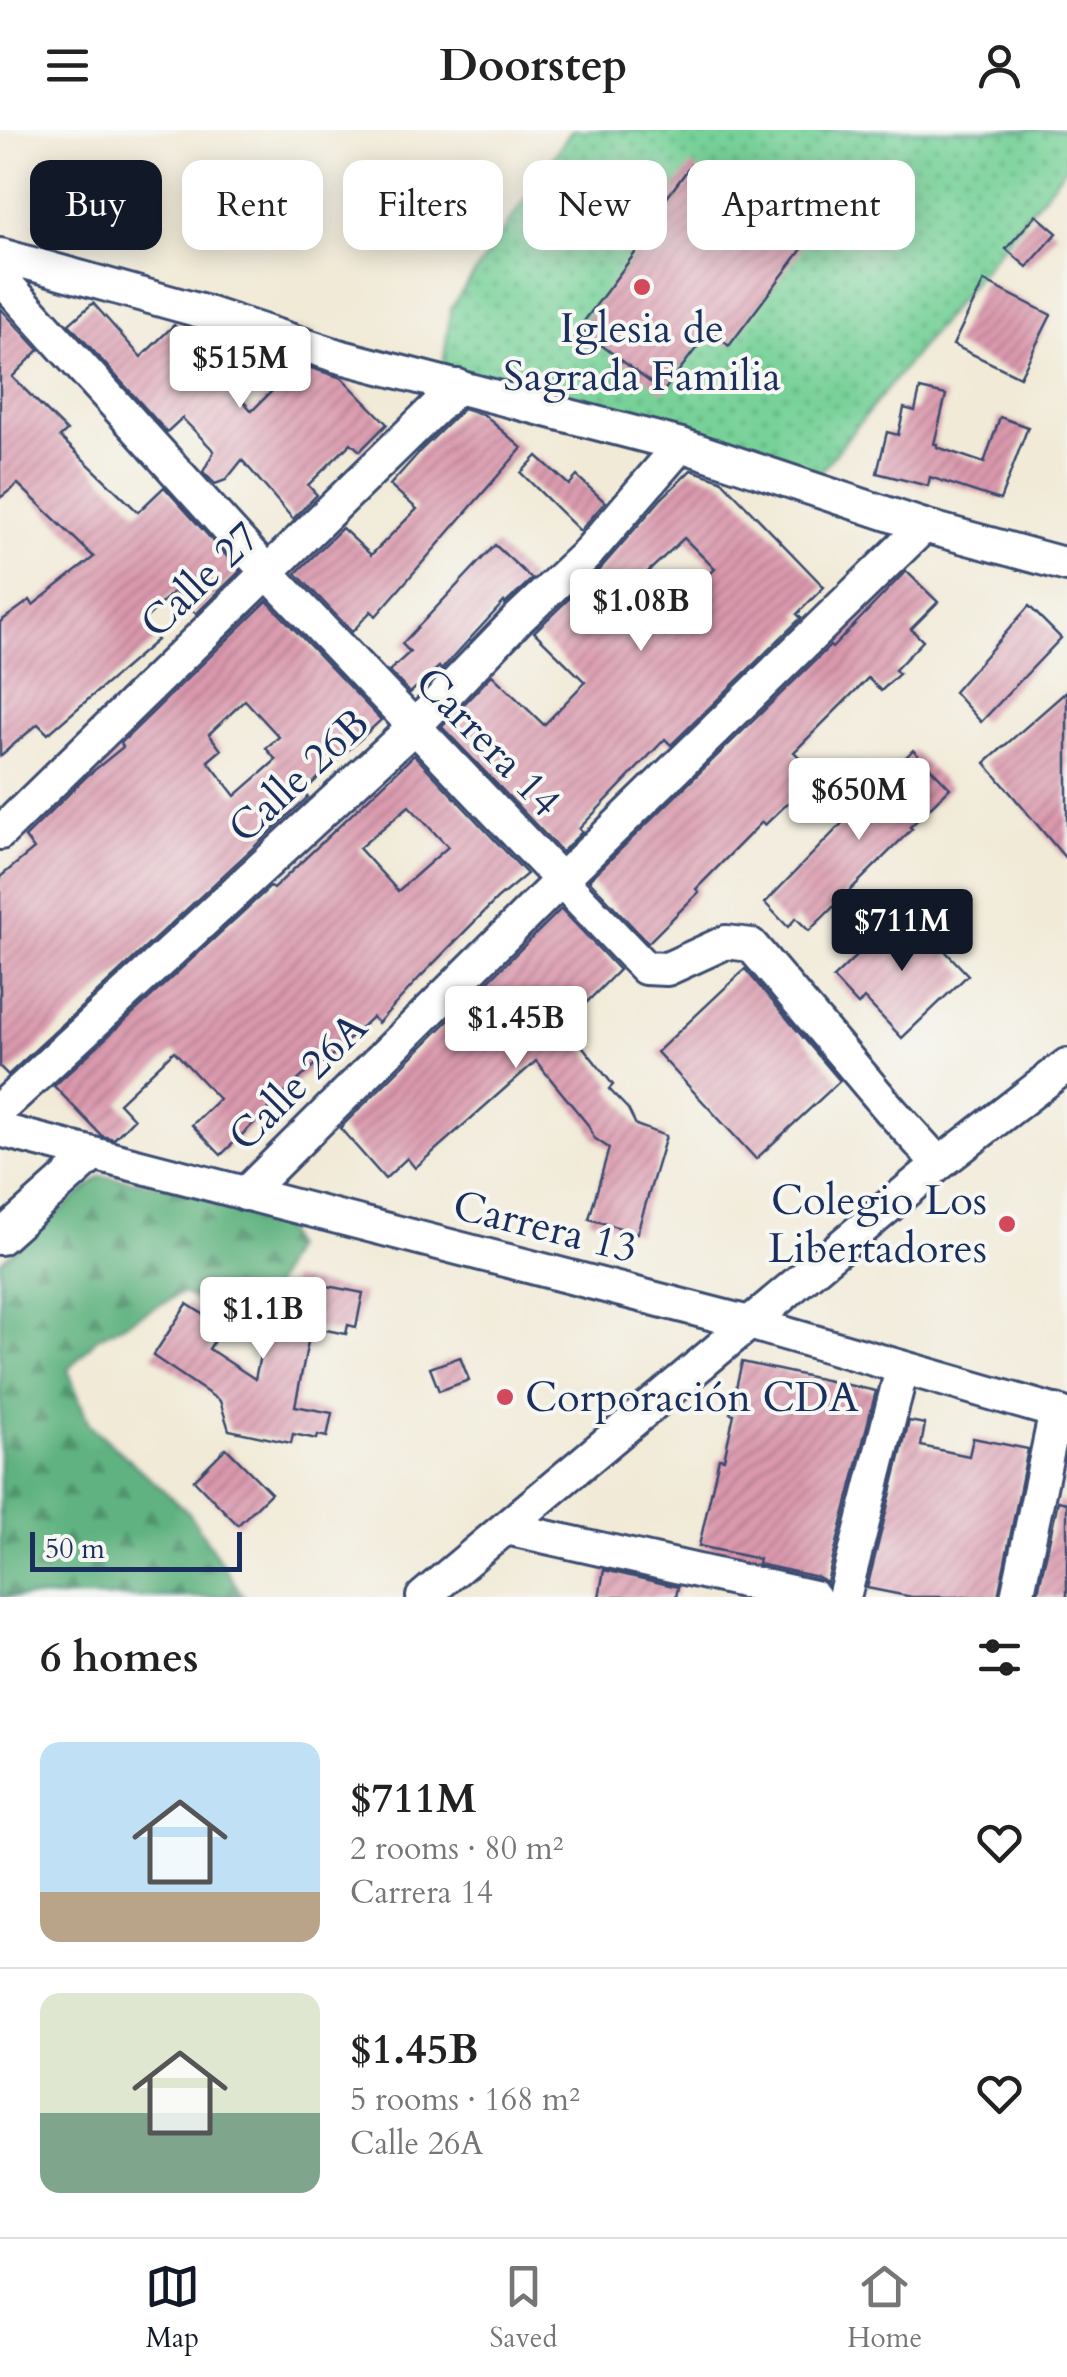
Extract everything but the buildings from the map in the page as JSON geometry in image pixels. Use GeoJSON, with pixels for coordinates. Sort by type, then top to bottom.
{"type":"FeatureCollection","features":[{"type":"Feature","properties":{"kind":"street"},"geometry":{"type":"LineString","coordinates":[[0,255],[204,312],[338,356],[680,445],[924,526],[1067,565]]}},
{"type":"Feature","properties":{"kind":"street","name":"Carrera 14"},"geometry":{"type":"LineString","coordinates":[[0,276],[268,573],[644,968],[667,969],[726,942],[751,945],[940,1164]]}},
{"type":"Feature","properties":{"kind":"street","name":"Calle 27"},"geometry":{"type":"LineString","coordinates":[[0,833],[458,386]]}},
{"type":"Feature","properties":{"kind":"street","name":"Calle 26B"},"geometry":{"type":"LineString","coordinates":[[0,1109],[415,726],[586,555],[680,445]]}},
{"type":"Feature","properties":{"kind":"street","name":"Calle 26A"},"geometry":{"type":"LineString","coordinates":[[246,1194],[924,526]]}},
{"type":"Feature","properties":{"kind":"street"},"geometry":{"type":"LineString","coordinates":[[423,1597],[940,1164],[1067,1066]]}},
{"type":"Feature","properties":{"kind":"street","name":"Carrera 13"},"geometry":{"type":"LineString","coordinates":[[0,1130],[749,1323],[1062,1413]]}},
{"type":"Feature","properties":{"kind":"street"},"geometry":{"type":"LineString","coordinates":[[0,1238],[93,1155]]}},
{"type":"Feature","properties":{"kind":"street"},"geometry":{"type":"LineString","coordinates":[[844,1597],[902,1368]]}},
{"type":"Feature","properties":{"kind":"street"},"geometry":{"type":"LineString","coordinates":[[1017,1597],[1062,1413]]}},
{"type":"Feature","properties":{"kind":"street"},"geometry":{"type":"LineString","coordinates":[[506,1528],[690,1584],[814,1597]]}},
{"type":"Feature","properties":{"kind":"green space"},"geometry":{"type":"Polygon","coordinates":[[[572,130],[1067,130],[1067,166],[819,473],[442,374],[451,308],[490,250],[503,250],[503,232],[523,202],[523,250],[667,250],[667,160],[552,160],[572,130]]]}},
{"type":"Feature","properties":{"kind":"green space"},"geometry":{"type":"Polygon","coordinates":[[[101,1176],[166,1186],[279,1218],[292,1248],[264,1306],[231,1313],[182,1293],[96,1339],[68,1370],[89,1424],[189,1513],[244,1597],[0,1597],[0,1262],[101,1176]]]}},
{"type":"Feature","properties":{"kind":"place","name":"Iglesia de Sagrada Familia"},"geometry":{"type":"Point","coordinates":[642,287]}},
{"type":"Feature","properties":{"kind":"place","name":"Colegio Los Libertadores"},"geometry":{"type":"Point","coordinates":[1007,1224]}},
{"type":"Feature","properties":{"kind":"place","name":"Corporación CDA"},"geometry":{"type":"Point","coordinates":[505,1397]}}]}
